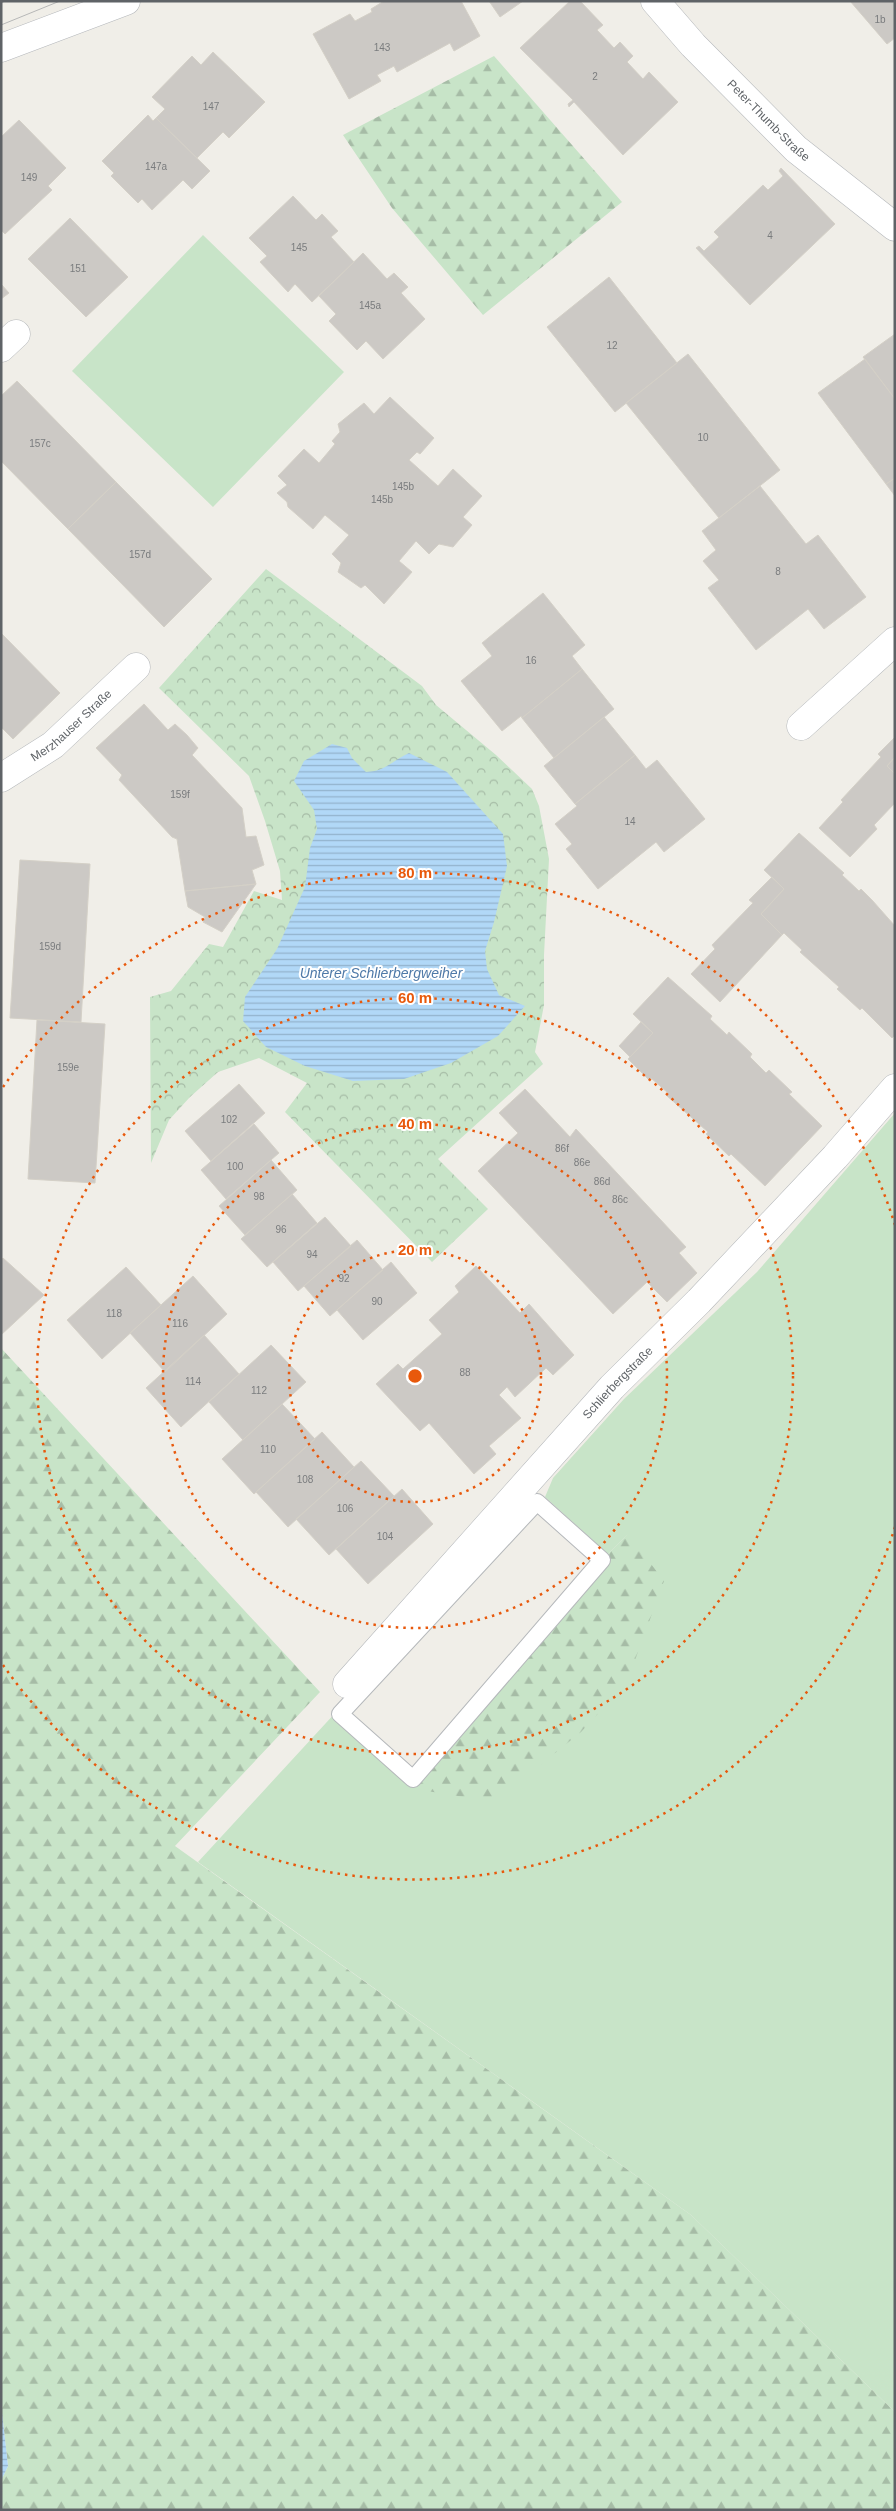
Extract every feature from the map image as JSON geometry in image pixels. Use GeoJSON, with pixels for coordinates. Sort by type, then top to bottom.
{"type":"FeatureCollection","features":[{"type":"Feature","properties":{"kind":"street"},"geometry":{"type":"LineString","coordinates":[[1,48],[126,1]]}},
{"type":"Feature","properties":{"kind":"street","name":"Peter-Thumb-Straße"},"geometry":{"type":"LineString","coordinates":[[655,1],[693,46],[796,149],[895,227]]}},
{"type":"Feature","properties":{"kind":"street"},"geometry":{"type":"LineString","coordinates":[[801,726],[895,641]]}},
{"type":"Feature","properties":{"kind":"street","name":"Merzhauser Straße"},"geometry":{"type":"LineString","coordinates":[[1,778],[53,745],[136,667]]}},
{"type":"Feature","properties":{"kind":"street","name":"Schlierbergstraße"},"geometry":{"type":"LineString","coordinates":[[353,1688],[612,1387],[699,1301],[835,1157],[895,1088]]}},
{"type":"Feature","properties":{"kind":"lane"},"geometry":{"type":"LineString","coordinates":[[537,1502],[602,1560],[413,1779],[340,1714],[353,1688],[537,1502]]}},
{"type":"Feature","properties":{"kind":"green space"},"geometry":{"type":"Polygon","coordinates":[[[494,56],[622,202],[483,315],[392,208],[343,135],[494,56]]]}},
{"type":"Feature","properties":{"kind":"green space"},"geometry":{"type":"Polygon","coordinates":[[[203,235],[344,372],[213,507],[72,371],[203,235]]]}},
{"type":"Feature","properties":{"kind":"green space"},"geometry":{"type":"Polygon","coordinates":[[[266,569],[422,686],[436,705],[496,755],[532,789],[539,806],[549,859],[544,955],[544,1005],[535,1052],[543,1064],[438,1159],[488,1209],[432,1262],[285,1112],[307,1083],[259,1058],[218,1072],[190,1097],[169,1120],[151,1163],[150,997],[171,991],[209,944],[223,947],[254,891],[282,900],[280,871],[249,776],[159,688],[266,569]]]}},
{"type":"Feature","properties":{"kind":"green space"},"geometry":{"type":"Polygon","coordinates":[[[895,1113],[895,2412],[691,2215],[198,1862],[337,1711],[413,1779],[628,1534],[608,1554],[545,1497],[553,1478],[624,1399],[757,1272],[895,1113]]]}},
{"type":"Feature","properties":{"kind":"green space"},"geometry":{"type":"Polygon","coordinates":[[[1,1348],[320,1692],[175,1846],[691,2215],[895,2412],[895,2510],[1,2510],[1,2481],[8,2466],[1,2404],[1,1348]]]}},
{"type":"Feature","properties":{"kind":"green space"},"geometry":{"type":"Polygon","coordinates":[[[628,1534],[664,1581],[627,1682],[581,1732],[495,1802],[427,1791],[413,1779],[602,1560],[628,1534]]]}},
{"type":"Feature","properties":{"kind":"water","name":"Unterer Schlierbergweiher"},"geometry":{"type":"Polygon","coordinates":[[[332,744],[347,748],[352,758],[366,772],[384,768],[409,753],[447,772],[503,834],[507,866],[485,951],[487,969],[499,995],[525,1006],[498,1036],[451,1063],[404,1079],[353,1081],[305,1066],[266,1047],[243,1021],[245,997],[277,949],[305,887],[310,848],[317,829],[314,810],[294,781],[304,761],[332,744]]]}},
{"type":"Feature","properties":{"kind":"water"},"geometry":{"type":"Polygon","coordinates":[[[1,2404],[8,2466],[1,2481],[1,2404]]]}},
{"type":"Feature","properties":{"kind":"building"},"geometry":{"type":"Polygon","coordinates":[[[384,1],[461,1],[480,36],[454,51],[450,43],[397,72],[394,66],[377,75],[381,81],[349,99],[313,34],[350,14],[355,21],[372,12],[371,9],[384,1]]]}},
{"type":"Feature","properties":{"kind":"building"},"geometry":{"type":"Polygon","coordinates":[[[489,1],[523,1],[500,17],[489,1]]]}},
{"type":"Feature","properties":{"kind":"building"},"geometry":{"type":"Polygon","coordinates":[[[570,1],[580,1],[603,25],[597,30],[614,48],[620,42],[633,56],[627,62],[643,79],[649,72],[678,102],[623,155],[574,102],[569,107],[568,104],[573,100],[520,48],[570,1]]]}},
{"type":"Feature","properties":{"kind":"building"},"geometry":{"type":"Polygon","coordinates":[[[850,1],[895,1],[895,38],[887,44],[850,1]]]}},
{"type":"Feature","properties":{"kind":"building"},"geometry":{"type":"Polygon","coordinates":[[[213,52],[265,102],[229,138],[223,132],[197,158],[156,118],[165,109],[152,97],[192,56],[201,65],[213,52]]]}},
{"type":"Feature","properties":{"kind":"building"},"geometry":{"type":"Polygon","coordinates":[[[148,115],[153,121],[156,118],[210,171],[192,189],[183,180],[152,210],[142,199],[138,203],[111,176],[114,173],[102,161],[148,115]]]}},
{"type":"Feature","properties":{"kind":"building"},"geometry":{"type":"Polygon","coordinates":[[[19,120],[66,168],[48,186],[52,190],[5,234],[1,230],[1,137],[19,120]]]}},
{"type":"Feature","properties":{"kind":"building"},"geometry":{"type":"Polygon","coordinates":[[[781,168],[835,224],[750,305],[696,248],[699,246],[704,251],[719,237],[714,232],[763,185],[768,190],[783,176],[779,171],[781,168]]]}},
{"type":"Feature","properties":{"kind":"building"},"geometry":{"type":"Polygon","coordinates":[[[293,196],[316,220],[322,214],[338,231],[331,237],[354,262],[312,302],[295,284],[288,292],[260,262],[267,256],[249,238],[293,196]]]}},
{"type":"Feature","properties":{"kind":"building"},"geometry":{"type":"Polygon","coordinates":[[[70,218],[128,277],[86,317],[28,259],[70,218]]]}},
{"type":"Feature","properties":{"kind":"building"},"geometry":{"type":"Polygon","coordinates":[[[363,253],[387,279],[394,273],[408,287],[401,293],[425,319],[383,359],[366,341],[357,350],[329,321],[336,314],[319,296],[363,253]]]}},
{"type":"Feature","properties":{"kind":"building"},"geometry":{"type":"Polygon","coordinates":[[[609,277],[677,363],[615,412],[547,327],[609,277]]]}},
{"type":"Feature","properties":{"kind":"building"},"geometry":{"type":"Polygon","coordinates":[[[1,284],[9,293],[1,299],[1,284]]]}},
{"type":"Feature","properties":{"kind":"building"},"geometry":{"type":"Polygon","coordinates":[[[895,334],[895,399],[863,357],[895,334]]]}},
{"type":"Feature","properties":{"kind":"building"},"geometry":{"type":"Polygon","coordinates":[[[688,354],[780,470],[719,518],[626,403],[688,354]]]}},
{"type":"Feature","properties":{"kind":"building"},"geometry":{"type":"Polygon","coordinates":[[[865,359],[895,399],[895,478],[886,484],[818,393],[865,359]]]}},
{"type":"Feature","properties":{"kind":"building"},"geometry":{"type":"Polygon","coordinates":[[[17,381],[116,482],[68,529],[1,461],[1,396],[17,381]]]}},
{"type":"Feature","properties":{"kind":"building"},"geometry":{"type":"Polygon","coordinates":[[[390,397],[434,438],[420,454],[417,452],[409,460],[438,486],[453,469],[482,496],[463,517],[472,525],[453,547],[439,544],[429,554],[416,541],[399,561],[412,572],[384,604],[365,585],[361,588],[338,572],[341,563],[332,554],[349,535],[325,515],[313,529],[288,507],[287,502],[277,493],[287,485],[278,476],[304,449],[319,463],[335,444],[332,441],[340,432],[338,424],[364,403],[374,414],[390,397]]]}},
{"type":"Feature","properties":{"kind":"building"},"geometry":{"type":"Polygon","coordinates":[[[895,478],[895,496],[886,484],[895,478]]]}},
{"type":"Feature","properties":{"kind":"building"},"geometry":{"type":"Polygon","coordinates":[[[116,482],[212,579],[164,627],[68,529],[116,482]]]}},
{"type":"Feature","properties":{"kind":"building"},"geometry":{"type":"Polygon","coordinates":[[[760,486],[806,544],[818,535],[866,597],[824,629],[808,609],[756,650],[708,588],[719,580],[703,561],[716,550],[702,531],[760,486]]]}},
{"type":"Feature","properties":{"kind":"building"},"geometry":{"type":"Polygon","coordinates":[[[543,593],[585,645],[572,656],[582,669],[522,718],[521,716],[502,731],[461,681],[492,656],[482,643],[543,593]]]}},
{"type":"Feature","properties":{"kind":"building"},"geometry":{"type":"Polygon","coordinates":[[[1,633],[60,693],[13,739],[1,727],[1,633]]]}},
{"type":"Feature","properties":{"kind":"building"},"geometry":{"type":"Polygon","coordinates":[[[582,669],[614,709],[554,758],[522,718],[582,669]]]}},
{"type":"Feature","properties":{"kind":"building"},"geometry":{"type":"Polygon","coordinates":[[[144,704],[168,730],[175,724],[187,735],[198,748],[192,755],[242,808],[246,837],[256,836],[264,865],[252,870],[256,884],[185,891],[177,839],[172,837],[119,780],[122,775],[96,748],[144,704]]]}},
{"type":"Feature","properties":{"kind":"building"},"geometry":{"type":"Polygon","coordinates":[[[604,717],[635,755],[575,804],[544,766],[604,717]]]}},
{"type":"Feature","properties":{"kind":"building"},"geometry":{"type":"Polygon","coordinates":[[[895,737],[895,757],[887,766],[895,774],[895,803],[874,825],[877,829],[850,857],[819,828],[843,802],[841,800],[881,757],[878,754],[895,737]]]}},
{"type":"Feature","properties":{"kind":"building"},"geometry":{"type":"Polygon","coordinates":[[[635,755],[646,769],[657,760],[705,819],[664,852],[656,842],[598,889],[566,849],[572,844],[555,824],[577,806],[575,804],[635,755]]]}},
{"type":"Feature","properties":{"kind":"building"},"geometry":{"type":"Polygon","coordinates":[[[895,757],[895,774],[887,766],[895,757]]]}},
{"type":"Feature","properties":{"kind":"building"},"geometry":{"type":"Polygon","coordinates":[[[799,833],[844,873],[842,875],[859,891],[861,889],[895,926],[895,1035],[892,1038],[862,1008],[860,1010],[837,989],[839,987],[800,952],[802,950],[784,933],[782,935],[761,914],[784,889],[764,870],[799,833]]]}},
{"type":"Feature","properties":{"kind":"building"},"geometry":{"type":"Polygon","coordinates":[[[20,860],[90,864],[81,1022],[10,1018],[20,860]]]}},
{"type":"Feature","properties":{"kind":"building"},"geometry":{"type":"Polygon","coordinates":[[[772,877],[784,889],[761,914],[782,935],[720,1002],[691,974],[715,949],[712,945],[753,903],[749,900],[772,877]]]}},
{"type":"Feature","properties":{"kind":"building"},"geometry":{"type":"Polygon","coordinates":[[[256,884],[222,932],[203,922],[205,917],[188,907],[185,891],[256,884]]]}},
{"type":"Feature","properties":{"kind":"building"},"geometry":{"type":"Polygon","coordinates":[[[668,977],[712,1016],[710,1019],[727,1035],[729,1032],[752,1054],[750,1057],[766,1073],[769,1070],[792,1092],[789,1094],[822,1126],[765,1186],[731,1154],[729,1156],[706,1134],[708,1132],[666,1095],[668,1093],[651,1078],[649,1080],[628,1059],[653,1033],[633,1014],[668,977]]]}},
{"type":"Feature","properties":{"kind":"building"},"geometry":{"type":"Polygon","coordinates":[[[37,1020],[105,1024],[95,1183],[28,1179],[37,1020]]]}},
{"type":"Feature","properties":{"kind":"building"},"geometry":{"type":"Polygon","coordinates":[[[641,1022],[653,1033],[630,1057],[619,1046],[641,1022]]]}},
{"type":"Feature","properties":{"kind":"building"},"geometry":{"type":"Polygon","coordinates":[[[239,1084],[265,1113],[211,1161],[185,1131],[239,1084]]]}},
{"type":"Feature","properties":{"kind":"building"},"geometry":{"type":"Polygon","coordinates":[[[525,1089],[570,1137],[576,1129],[686,1247],[679,1253],[697,1273],[667,1302],[647,1282],[613,1314],[478,1171],[518,1133],[499,1113],[525,1089]]]}},
{"type":"Feature","properties":{"kind":"building"},"geometry":{"type":"Polygon","coordinates":[[[254,1124],[279,1153],[226,1199],[201,1170],[254,1124]]]}},
{"type":"Feature","properties":{"kind":"building"},"geometry":{"type":"Polygon","coordinates":[[[271,1160],[297,1190],[245,1235],[219,1206],[271,1160]]]}},
{"type":"Feature","properties":{"kind":"building"},"geometry":{"type":"Polygon","coordinates":[[[292,1194],[317,1223],[267,1267],[241,1239],[292,1194]]]}},
{"type":"Feature","properties":{"kind":"building"},"geometry":{"type":"Polygon","coordinates":[[[325,1217],[351,1246],[298,1291],[273,1262],[325,1217]]]}},
{"type":"Feature","properties":{"kind":"building"},"geometry":{"type":"Polygon","coordinates":[[[357,1240],[383,1270],[330,1316],[304,1286],[357,1240]]]}},
{"type":"Feature","properties":{"kind":"building"},"geometry":{"type":"Polygon","coordinates":[[[3,1258],[44,1295],[1,1335],[1,1260],[3,1258]]]}},
{"type":"Feature","properties":{"kind":"building"},"geometry":{"type":"Polygon","coordinates":[[[391,1262],[417,1293],[363,1340],[337,1310],[391,1262]]]}},
{"type":"Feature","properties":{"kind":"building"},"geometry":{"type":"Polygon","coordinates":[[[476,1266],[520,1313],[529,1304],[574,1355],[553,1375],[546,1368],[515,1397],[507,1387],[499,1395],[521,1418],[489,1446],[496,1454],[474,1474],[429,1423],[420,1431],[376,1384],[398,1364],[403,1369],[442,1334],[429,1320],[459,1292],[455,1286],[476,1266]]]}},
{"type":"Feature","properties":{"kind":"building"},"geometry":{"type":"Polygon","coordinates":[[[126,1267],[161,1305],[102,1359],[67,1320],[126,1267]]]}},
{"type":"Feature","properties":{"kind":"building"},"geometry":{"type":"Polygon","coordinates":[[[193,1276],[227,1314],[165,1372],[130,1333],[193,1276]]]}},
{"type":"Feature","properties":{"kind":"building"},"geometry":{"type":"Polygon","coordinates":[[[204,1335],[239,1374],[181,1427],[146,1388],[204,1335]]]}},
{"type":"Feature","properties":{"kind":"building"},"geometry":{"type":"Polygon","coordinates":[[[271,1345],[306,1382],[243,1440],[209,1402],[271,1345]]]}},
{"type":"Feature","properties":{"kind":"building"},"geometry":{"type":"Polygon","coordinates":[[[282,1404],[315,1439],[254,1494],[222,1459],[282,1404]]]}},
{"type":"Feature","properties":{"kind":"building"},"geometry":{"type":"Polygon","coordinates":[[[322,1432],[354,1467],[288,1527],[256,1492],[322,1432]]]}},
{"type":"Feature","properties":{"kind":"building"},"geometry":{"type":"Polygon","coordinates":[[[361,1461],[394,1496],[329,1555],[296,1519],[361,1461]]]}},
{"type":"Feature","properties":{"kind":"building"},"geometry":{"type":"Polygon","coordinates":[[[402,1489],[433,1524],[368,1584],[336,1549],[402,1489]]]}},
{"type":"Feature","properties":{"kind":"tram line"},"geometry":{"type":"LineString","coordinates":[[1,3],[5,1]]}},
{"type":"Feature","properties":{"kind":"tram line"},"geometry":{"type":"LineString","coordinates":[[1,25],[60,1]]}}]}
